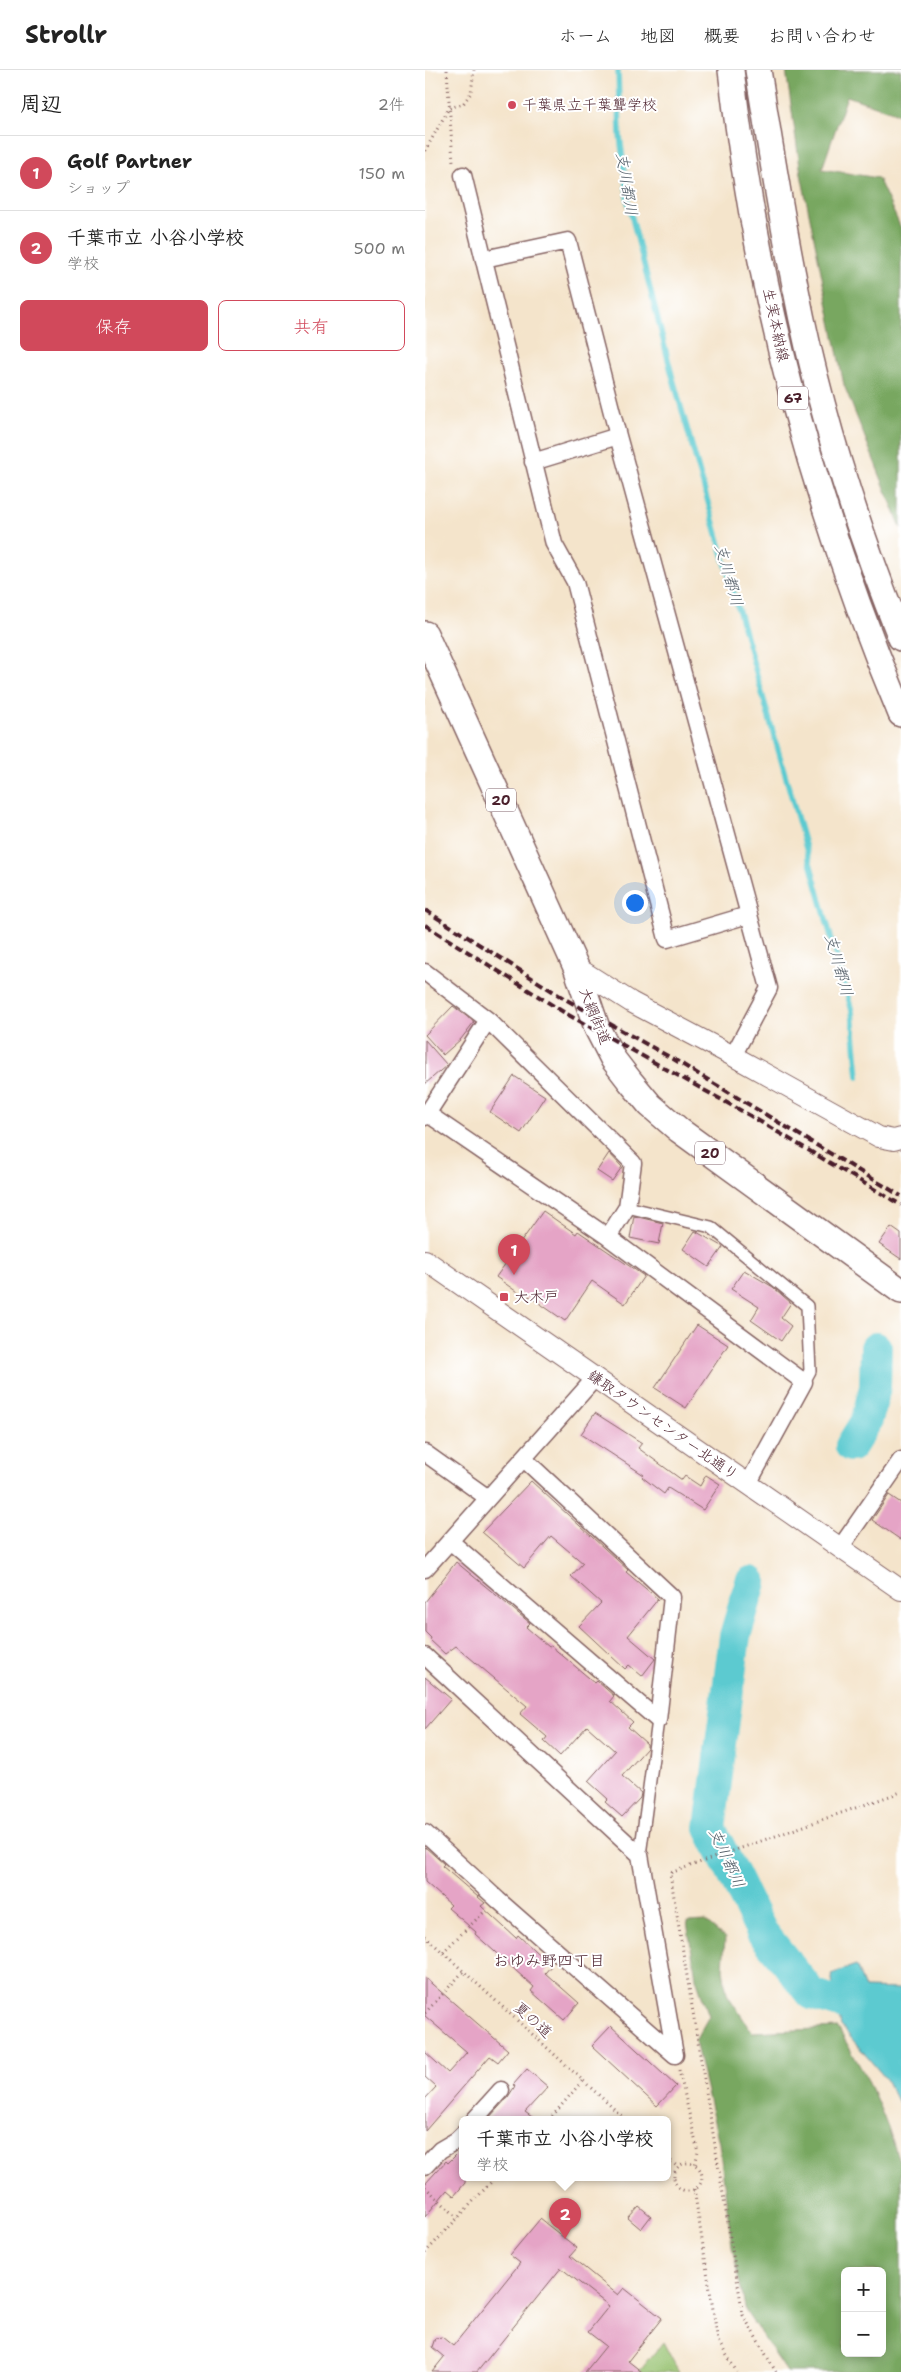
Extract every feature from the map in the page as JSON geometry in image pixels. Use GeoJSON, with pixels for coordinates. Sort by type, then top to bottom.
{"type":"FeatureCollection","features":[{"type":"Feature","properties":{"kind":"main road","name":"生実本納線"},"geometry":{"type":"LineString","coordinates":[[731,70],[754,221],[782,354],[806,447],[869,636],[901,714]]}},
{"type":"Feature","properties":{"kind":"main road","name":"生実本納線"},"geometry":{"type":"LineString","coordinates":[[758,70],[796,292],[814,366],[840,467],[873,568],[901,638]]}},
{"type":"Feature","properties":{"kind":"main road","name":"大網街道"},"geometry":{"type":"LineString","coordinates":[[425,634],[576,967],[597,1028],[613,1059],[650,1105],[719,1160],[901,1291]]}},
{"type":"Feature","properties":{"kind":"street"},"geometry":{"type":"LineString","coordinates":[[458,173],[483,259],[554,544],[575,582],[667,939],[748,915]]}},
{"type":"Feature","properties":{"kind":"street"},"geometry":{"type":"LineString","coordinates":[[483,259],[568,241],[618,436],[769,988],[733,1056]]}},
{"type":"Feature","properties":{"kind":"street"},"geometry":{"type":"LineString","coordinates":[[533,462],[618,436]]}},
{"type":"Feature","properties":{"kind":"street"},"geometry":{"type":"LineString","coordinates":[[576,967],[631,1002],[879,1137],[894,1140],[901,1138]]}},
{"type":"Feature","properties":{"kind":"street"},"geometry":{"type":"LineString","coordinates":[[425,972],[488,1020],[633,1163],[627,1207],[608,1237]]}},
{"type":"Feature","properties":{"kind":"street"},"geometry":{"type":"LineString","coordinates":[[488,1020],[426,1114],[608,1237],[803,1382]]}},
{"type":"Feature","properties":{"kind":"street"},"geometry":{"type":"LineString","coordinates":[[627,1207],[711,1227],[807,1306],[809,1371],[748,1484]]}},
{"type":"Feature","properties":{"kind":"street","name":"鎌取タウンセンター北通り"},"geometry":{"type":"LineString","coordinates":[[425,1260],[901,1590]]}},
{"type":"Feature","properties":{"kind":"street"},"geometry":{"type":"LineString","coordinates":[[425,1569],[596,1377]]}},
{"type":"Feature","properties":{"kind":"street"},"geometry":{"type":"LineString","coordinates":[[425,1453],[488,1498]]}},
{"type":"Feature","properties":{"kind":"street"},"geometry":{"type":"LineString","coordinates":[[523,1458],[673,1596],[659,1720],[640,1856],[675,2055]]}},
{"type":"Feature","properties":{"kind":"street"},"geometry":{"type":"LineString","coordinates":[[840,1548],[901,1460]]}},
{"type":"Feature","properties":{"kind":"street"},"geometry":{"type":"LineString","coordinates":[[450,1541],[659,1720]]}},
{"type":"Feature","properties":{"kind":"street"},"geometry":{"type":"LineString","coordinates":[[425,1656],[640,1856]]}},
{"type":"Feature","properties":{"kind":"street"},"geometry":{"type":"LineString","coordinates":[[425,1833],[497,1900],[675,2055]]}},
{"type":"Feature","properties":{"kind":"street"},"geometry":{"type":"LineString","coordinates":[[478,2116],[501,2090]]}},
{"type":"Feature","properties":{"kind":"street"},"geometry":{"type":"LineString","coordinates":[[425,2166],[440,2150],[459,2138]]}},
{"type":"Feature","properties":{"kind":"path"},"geometry":{"type":"LineString","coordinates":[[447,70],[449,108],[458,173]]}},
{"type":"Feature","properties":{"kind":"path"},"geometry":{"type":"LineString","coordinates":[[425,152],[449,108],[463,104],[471,93],[474,70]]}},
{"type":"Feature","properties":{"kind":"path"},"geometry":{"type":"LineString","coordinates":[[776,2372],[743,2315],[670,1872],[901,1792]]}},
{"type":"Feature","properties":{"kind":"path"},"geometry":{"type":"LineString","coordinates":[[443,1952],[497,1900]]}},
{"type":"Feature","properties":{"kind":"path","name":"夏の道"},"geometry":{"type":"LineString","coordinates":[[425,1936],[622,2116]]}},
{"type":"Feature","properties":{"kind":"path"},"geometry":{"type":"LineString","coordinates":[[425,2013],[463,1972]]}},
{"type":"Feature","properties":{"kind":"path"},"geometry":{"type":"LineString","coordinates":[[675,2055],[698,2152],[695,2165]]}},
{"type":"Feature","properties":{"kind":"path"},"geometry":{"type":"LineString","coordinates":[[552,2116],[583,2080]]}},
{"type":"Feature","properties":{"kind":"path"},"geometry":{"type":"LineString","coordinates":[[671,2161],[678,2167]]}},
{"type":"Feature","properties":{"kind":"path"},"geometry":{"type":"LineString","coordinates":[[686,2163],[695,2165],[700,2171],[701,2180],[694,2189],[684,2190],[677,2184],[674,2176],[678,2167],[686,2163]]}},
{"type":"Feature","properties":{"kind":"path"},"geometry":{"type":"LineString","coordinates":[[425,2253],[492,2181]]}},
{"type":"Feature","properties":{"kind":"path"},"geometry":{"type":"LineString","coordinates":[[425,2187],[458,2218]]}},
{"type":"Feature","properties":{"kind":"path"},"geometry":{"type":"LineString","coordinates":[[694,2189],[718,2340],[737,2372]]}},
{"type":"Feature","properties":{"kind":"green space"},"geometry":{"type":"Polygon","coordinates":[[[786,70],[901,70],[901,115],[847,96],[822,169],[878,178],[901,228],[901,528],[844,385],[801,174],[786,70]]]}},
{"type":"Feature","properties":{"kind":"green space"},"geometry":{"type":"Polygon","coordinates":[[[705,1921],[725,1938],[723,1969],[727,1994],[752,2032],[838,2028],[869,2082],[888,2127],[901,2167],[901,2372],[787,2372],[746,2312],[732,2247],[719,2143],[695,2041],[709,2016],[696,1978],[687,1922],[705,1921]]]}},
{"type":"Feature","properties":{"kind":"green space"},"geometry":{"type":"Polygon","coordinates":[[[663,2342],[679,2372],[639,2372],[663,2342]]]}},
{"type":"Feature","properties":{"kind":"water"},"geometry":{"type":"Polygon","coordinates":[[[856,1965],[865,1988],[901,1989],[901,2103],[898,2103],[886,2079],[841,2026],[831,1974],[856,1965]]]}},
{"type":"Feature","properties":{"kind":"building"},"geometry":{"type":"Polygon","coordinates":[[[453,1006],[474,1022],[461,1039],[443,1055],[425,1035],[453,1006]]]}},
{"type":"Feature","properties":{"kind":"building"},"geometry":{"type":"Polygon","coordinates":[[[425,1040],[447,1065],[425,1084],[425,1040]]]}},
{"type":"Feature","properties":{"kind":"building"},"geometry":{"type":"Polygon","coordinates":[[[514,1076],[545,1096],[521,1133],[490,1112],[514,1076]]]}},
{"type":"Feature","properties":{"kind":"building"},"geometry":{"type":"Polygon","coordinates":[[[609,1153],[622,1167],[612,1181],[597,1171],[609,1153]]]}},
{"type":"Feature","properties":{"kind":"building"},"geometry":{"type":"Polygon","coordinates":[[[543,1211],[576,1234],[578,1231],[644,1276],[625,1304],[592,1281],[565,1321],[529,1296],[527,1299],[496,1277],[543,1211]]]}},
{"type":"Feature","properties":{"kind":"building"},"geometry":{"type":"Polygon","coordinates":[[[634,1216],[663,1223],[659,1244],[630,1238],[634,1216]]]}},
{"type":"Feature","properties":{"kind":"building"},"geometry":{"type":"Polygon","coordinates":[[[891,1227],[901,1234],[901,1259],[879,1244],[891,1227]]]}},
{"type":"Feature","properties":{"kind":"building"},"geometry":{"type":"Polygon","coordinates":[[[695,1231],[723,1247],[709,1267],[683,1249],[695,1231]]]}},
{"type":"Feature","properties":{"kind":"building"},"geometry":{"type":"Polygon","coordinates":[[[744,1270],[773,1287],[791,1303],[781,1318],[791,1326],[781,1341],[751,1320],[759,1307],[731,1289],[744,1270]]]}},
{"type":"Feature","properties":{"kind":"building"},"geometry":{"type":"Polygon","coordinates":[[[697,1325],[728,1345],[686,1408],[655,1388],[697,1325]]]}},
{"type":"Feature","properties":{"kind":"building"},"geometry":{"type":"Polygon","coordinates":[[[595,1413],[642,1443],[638,1448],[682,1480],[685,1476],[700,1486],[706,1475],[720,1484],[703,1510],[668,1488],[664,1494],[642,1477],[644,1475],[581,1434],[595,1413]]]}},
{"type":"Feature","properties":{"kind":"building"},"geometry":{"type":"Polygon","coordinates":[[[531,1481],[628,1570],[626,1572],[658,1599],[628,1636],[655,1659],[642,1676],[629,1665],[625,1669],[579,1626],[601,1603],[571,1576],[583,1563],[551,1536],[524,1568],[482,1532],[531,1481]]]}},
{"type":"Feature","properties":{"kind":"building"},"geometry":{"type":"Polygon","coordinates":[[[889,1495],[901,1503],[901,1540],[872,1520],[889,1495]]]}},
{"type":"Feature","properties":{"kind":"building"},"geometry":{"type":"Polygon","coordinates":[[[456,1562],[530,1623],[526,1627],[549,1647],[551,1646],[595,1683],[597,1681],[614,1696],[610,1701],[633,1722],[628,1727],[647,1744],[647,1748],[622,1776],[641,1793],[640,1798],[622,1817],[605,1802],[608,1799],[588,1781],[615,1751],[587,1726],[560,1756],[544,1741],[547,1737],[520,1714],[527,1706],[456,1646],[445,1654],[430,1640],[431,1638],[425,1632],[425,1602],[456,1562]]]}},
{"type":"Feature","properties":{"kind":"building"},"geometry":{"type":"Polygon","coordinates":[[[425,1677],[451,1699],[425,1729],[425,1677]]]}},
{"type":"Feature","properties":{"kind":"building"},"geometry":{"type":"Polygon","coordinates":[[[425,1847],[444,1864],[442,1866],[485,1903],[481,1906],[516,1938],[518,1935],[551,1966],[545,1973],[579,2003],[564,2020],[531,1991],[534,1987],[448,1908],[451,1905],[425,1882],[425,1847]]]}},
{"type":"Feature","properties":{"kind":"building"},"geometry":{"type":"Polygon","coordinates":[[[425,1978],[508,2050],[498,2062],[490,2056],[425,2131],[425,2099],[436,2087],[425,2077],[425,2052],[448,2073],[467,2052],[425,2016],[425,1978]]]}},
{"type":"Feature","properties":{"kind":"building"},"geometry":{"type":"Polygon","coordinates":[[[611,2026],[676,2086],[657,2106],[592,2046],[611,2026]]]}},
{"type":"Feature","properties":{"kind":"building"},"geometry":{"type":"Polygon","coordinates":[[[527,2069],[548,2087],[525,2112],[530,2116],[491,2116],[508,2097],[515,2086],[513,2085],[527,2069]]]}},
{"type":"Feature","properties":{"kind":"building"},"geometry":{"type":"Polygon","coordinates":[[[459,2152],[459,2181],[465,2181],[465,2183],[454,2196],[447,2190],[425,2217],[425,2184],[446,2161],[448,2163],[459,2152]]]}},
{"type":"Feature","properties":{"kind":"building"},"geometry":{"type":"Polygon","coordinates":[[[639,2206],[651,2216],[641,2229],[628,2218],[639,2206]]]}},
{"type":"Feature","properties":{"kind":"building"},"geometry":{"type":"Polygon","coordinates":[[[540,2219],[577,2248],[570,2256],[618,2295],[624,2288],[662,2318],[628,2361],[642,2372],[585,2372],[606,2346],[588,2332],[609,2306],[561,2268],[477,2372],[432,2372],[444,2357],[432,2347],[435,2338],[442,2337],[453,2346],[520,2263],[510,2255],[540,2219]]]}},
{"type":"Feature","properties":{"kind":"waterway","name":"支川都川"},"geometry":{"type":"LineString","coordinates":[[618,70],[620,135],[628,202],[672,375],[852,1011],[858,1077]]}},
{"type":"Feature","properties":{"kind":"waterway","name":"支川都川"},"geometry":{"type":"LineString","coordinates":[[851,1446],[867,1420],[875,1387],[876,1348]]}},
{"type":"Feature","properties":{"kind":"waterway","name":"支川都川"},"geometry":{"type":"LineString","coordinates":[[751,1582],[735,1636],[710,1828],[762,1932],[812,1994],[843,2004],[901,2017]]}},
{"type":"Feature","properties":{"kind":"railway"},"geometry":{"type":"LineString","coordinates":[[425,910],[565,999],[675,1060],[901,1196]]}},
{"type":"Feature","properties":{"kind":"railway"},"geometry":{"type":"LineString","coordinates":[[425,925],[565,1013],[749,1115],[901,1205]]}},
{"type":"Feature","properties":{"kind":"place","name":"千葉県立千葉聾学校"},"geometry":{"type":"Point","coordinates":[512,105]}},
{"type":"Feature","properties":{"kind":"place","name":"Golf Partner"},"geometry":{"type":"Point","coordinates":[514,1275]}},
{"type":"Feature","properties":{"kind":"place","name":"大木戸"},"geometry":{"type":"Point","coordinates":[504,1297]}},
{"type":"Feature","properties":{"kind":"place","name":"千葉市立 小谷小学校"},"geometry":{"type":"Point","coordinates":[565,2239]}},
{"type":"Feature","properties":{"kind":"district","name":"おゆみ野四丁目"},"geometry":{"type":"Point","coordinates":[549,1960]}}]}
